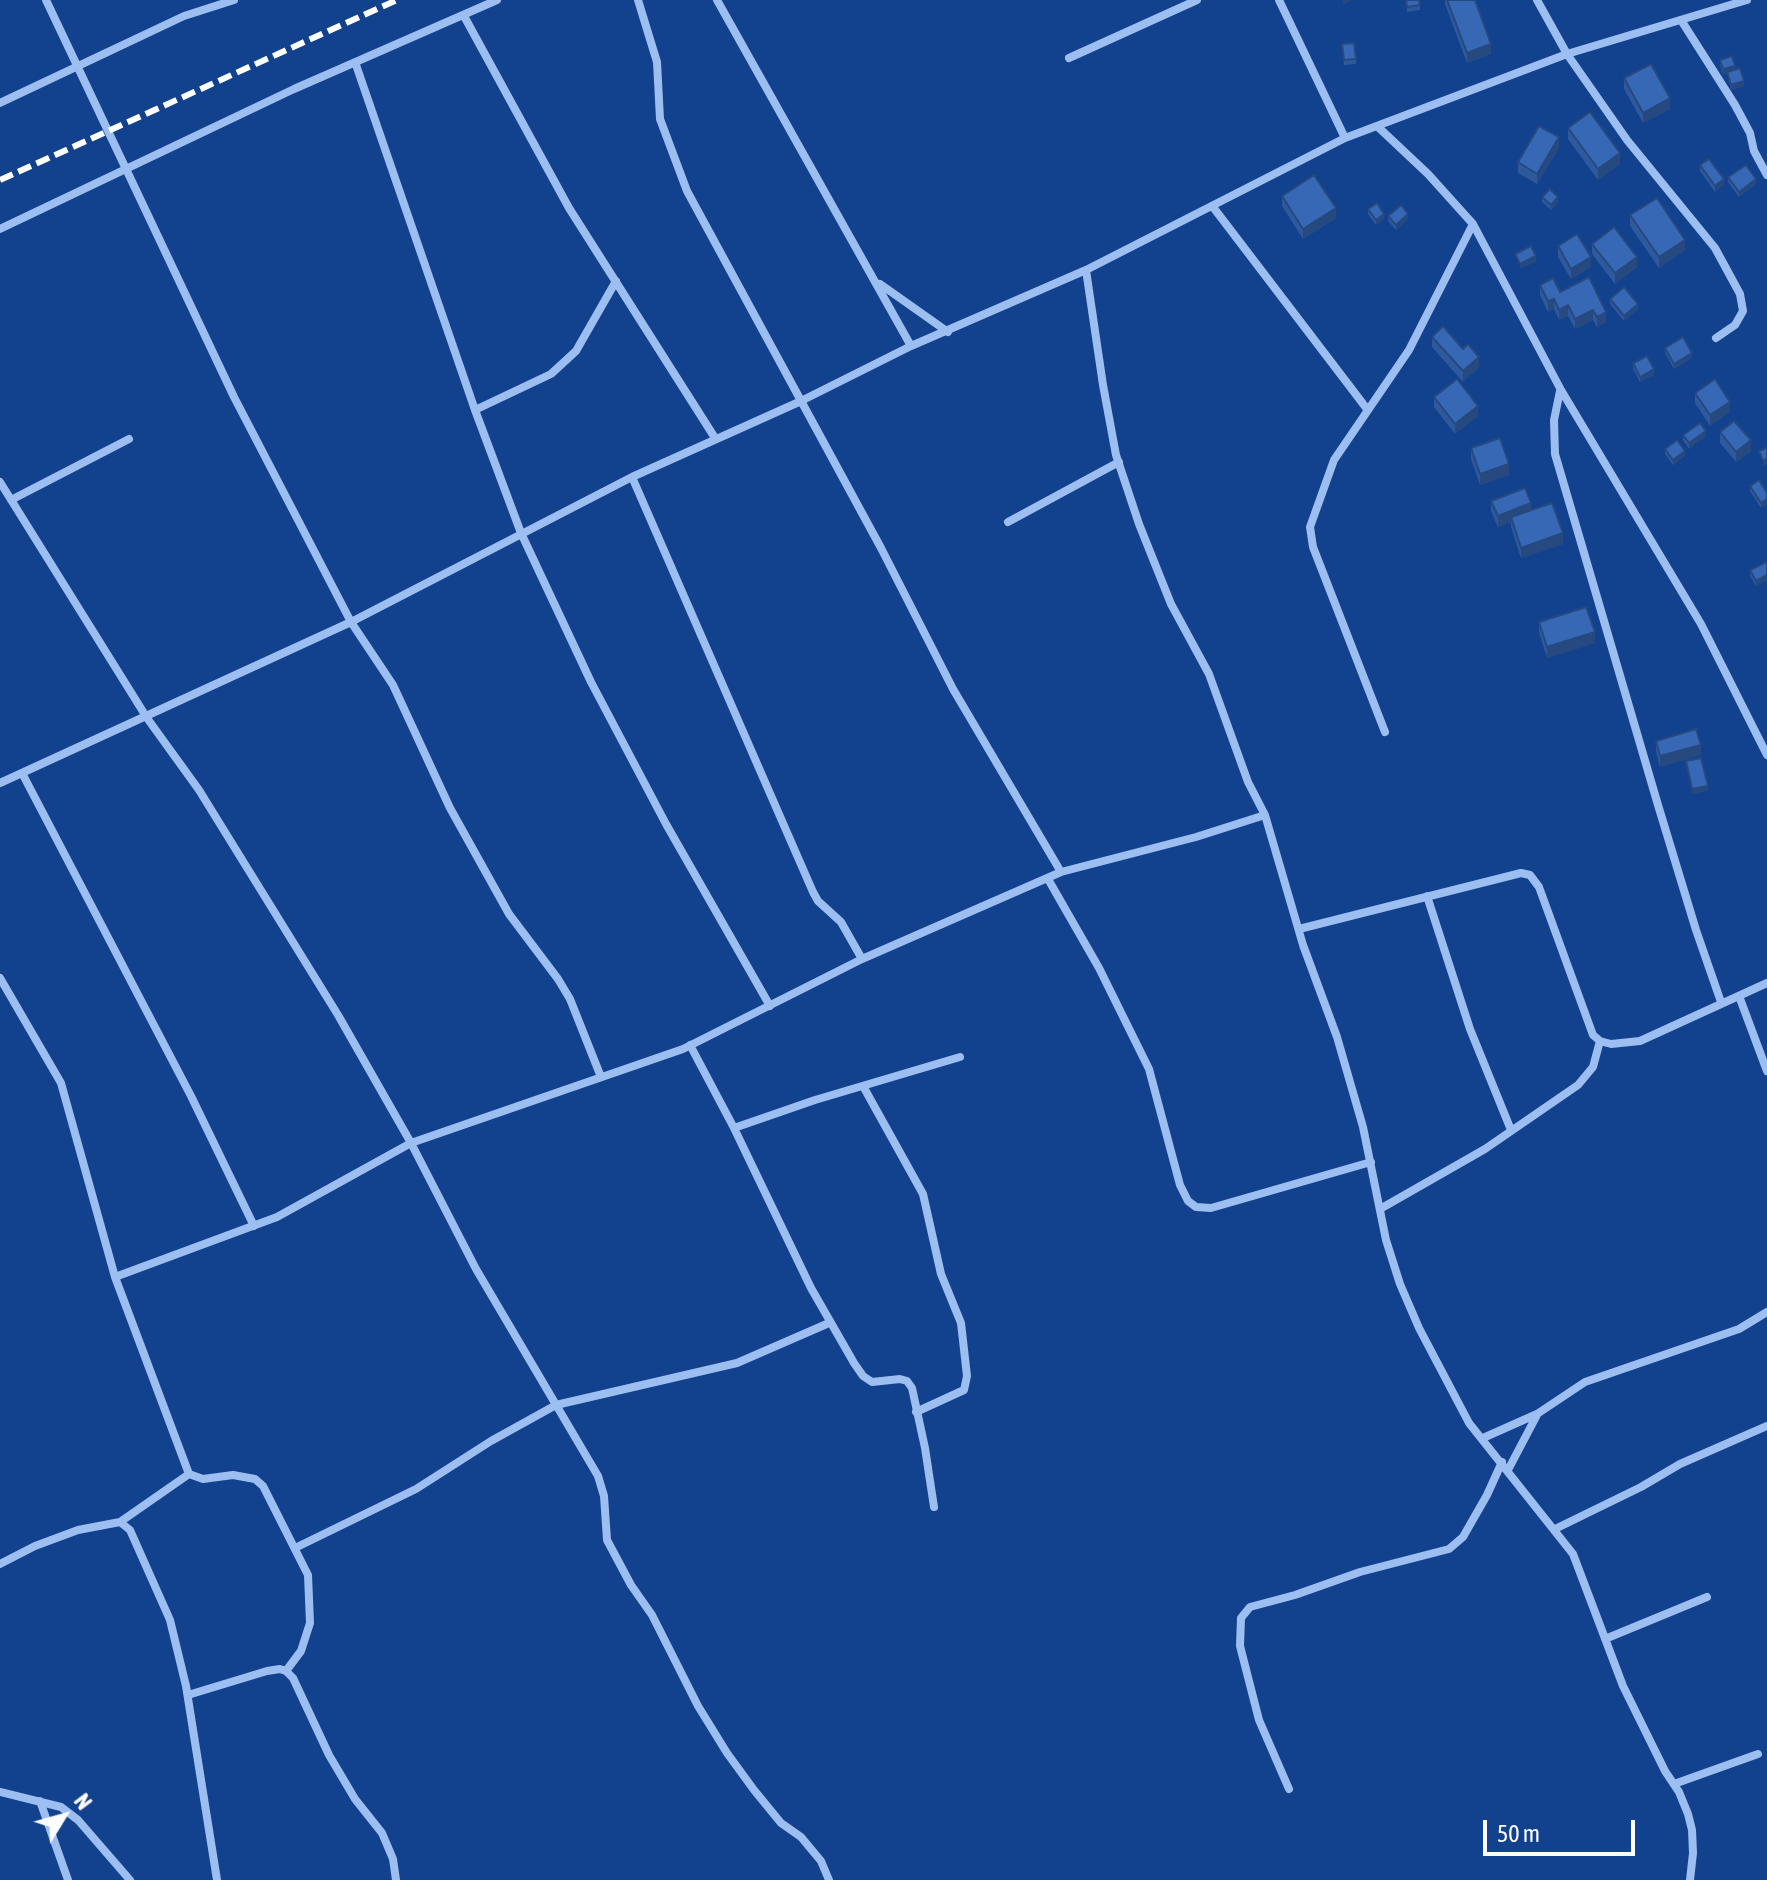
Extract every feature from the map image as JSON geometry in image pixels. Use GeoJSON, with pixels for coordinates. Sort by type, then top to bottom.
{"type":"FeatureCollection","features":[{"type":"Feature","properties":{"kind":"street"},"geometry":{"type":"LineString","coordinates":[[46,0],[234,397],[351,622],[393,685],[450,808],[509,914],[570,999],[601,1077]]}},
{"type":"Feature","properties":{"kind":"street"},"geometry":{"type":"LineString","coordinates":[[0,103],[184,16],[234,0]]}},
{"type":"Feature","properties":{"kind":"street"},"geometry":{"type":"LineString","coordinates":[[0,229],[355,62],[497,0]]}},
{"type":"Feature","properties":{"kind":"street"},"geometry":{"type":"LineString","coordinates":[[638,0],[657,62],[660,119],[687,191],[881,548],[953,689],[1061,872]]}},
{"type":"Feature","properties":{"kind":"street"},"geometry":{"type":"LineString","coordinates":[[717,0],[911,346]]}},
{"type":"Feature","properties":{"kind":"street"},"geometry":{"type":"LineString","coordinates":[[1069,58],[1197,0]]}},
{"type":"Feature","properties":{"kind":"street"},"geometry":{"type":"LineString","coordinates":[[1279,0],[1345,138]]}},
{"type":"Feature","properties":{"kind":"street"},"geometry":{"type":"LineString","coordinates":[[1537,0],[1567,54],[1627,140],[1715,248],[1740,294],[1743,311],[1735,325],[1716,338]]}},
{"type":"Feature","properties":{"kind":"street"},"geometry":{"type":"LineString","coordinates":[[0,783],[351,622],[632,477],[799,402],[911,346],[1086,270],[1345,138],[1567,54],[1747,0]]}},
{"type":"Feature","properties":{"kind":"street"},"geometry":{"type":"LineString","coordinates":[[464,16],[569,208],[715,438]]}},
{"type":"Feature","properties":{"kind":"street"},"geometry":{"type":"LineString","coordinates":[[1681,20],[1735,105],[1767,175]]}},
{"type":"Feature","properties":{"kind":"street"},"geometry":{"type":"LineString","coordinates":[[355,62],[475,410],[521,533],[591,682],[645,785],[770,1006]]}},
{"type":"Feature","properties":{"kind":"street"},"geometry":{"type":"LineString","coordinates":[[1377,126],[1428,174],[1473,224],[1561,390],[1701,624],[1767,755]]}},
{"type":"Feature","properties":{"kind":"street"},"geometry":{"type":"LineString","coordinates":[[1213,207],[1367,409]]}},
{"type":"Feature","properties":{"kind":"street"},"geometry":{"type":"LineString","coordinates":[[1385,732],[1313,547],[1310,527],[1334,460],[1409,350],[1473,224]]}},
{"type":"Feature","properties":{"kind":"street"},"geometry":{"type":"LineString","coordinates":[[1086,270],[1103,385],[1119,462],[1139,524],[1171,604],[1209,674],[1248,782],[1265,815],[1299,929],[1337,1037],[1371,1162],[1386,1240],[1400,1284],[1419,1328],[1469,1423],[1573,1554],[1637,1718],[1688,1814],[1692,1830],[1690,1880]]}},
{"type":"Feature","properties":{"kind":"street"},"geometry":{"type":"LineString","coordinates":[[475,410],[551,374],[576,351],[616,281]]}},
{"type":"Feature","properties":{"kind":"street"},"geometry":{"type":"LineString","coordinates":[[876,282],[948,332]]}},
{"type":"Feature","properties":{"kind":"street"},"geometry":{"type":"LineString","coordinates":[[1561,390],[1554,420],[1555,454],[1674,861],[1721,1002]]}},
{"type":"Feature","properties":{"kind":"street"},"geometry":{"type":"LineString","coordinates":[[11,500],[129,439]]}},
{"type":"Feature","properties":{"kind":"street"},"geometry":{"type":"LineString","coordinates":[[1008,522],[1119,462]]}},
{"type":"Feature","properties":{"kind":"street"},"geometry":{"type":"LineString","coordinates":[[632,477],[813,892],[818,901],[841,922],[862,959]]}},
{"type":"Feature","properties":{"kind":"street"},"geometry":{"type":"LineString","coordinates":[[0,482],[147,718],[199,790],[338,1015],[411,1143],[476,1269],[598,1476],[604,1496],[607,1540],[631,1585],[652,1615],[698,1706],[754,1790],[781,1823],[801,1837],[821,1861],[829,1880]]}},
{"type":"Feature","properties":{"kind":"street"},"geometry":{"type":"LineString","coordinates":[[22,773],[191,1096],[254,1226]]}},
{"type":"Feature","properties":{"kind":"street"},"geometry":{"type":"LineString","coordinates":[[115,1277],[254,1226],[331,1189],[411,1143],[690,1045],[862,959],[1061,872],[1196,837],[1265,815]]}},
{"type":"Feature","properties":{"kind":"street"},"geometry":{"type":"LineString","coordinates":[[1299,929],[1521,873],[1530,875],[1539,887],[1593,1035],[1600,1041],[1611,1044],[1640,1041],[1767,983]]}},
{"type":"Feature","properties":{"kind":"street"},"geometry":{"type":"LineString","coordinates":[[1048,879],[1099,968],[1149,1069],[1180,1185],[1188,1201],[1196,1207],[1211,1208],[1371,1162]]}},
{"type":"Feature","properties":{"kind":"street"},"geometry":{"type":"LineString","coordinates":[[1427,896],[1470,1029],[1511,1130]]}},
{"type":"Feature","properties":{"kind":"street"},"geometry":{"type":"LineString","coordinates":[[0,978],[61,1083],[115,1277],[189,1474],[203,1479],[233,1475],[255,1479],[263,1486],[308,1575],[311,1585],[310,1623],[301,1651],[286,1671]]}},
{"type":"Feature","properties":{"kind":"street"},"geometry":{"type":"LineString","coordinates":[[1739,996],[1767,1071]]}},
{"type":"Feature","properties":{"kind":"street"},"geometry":{"type":"LineString","coordinates":[[1380,1209],[1475,1155],[1578,1085],[1593,1067],[1600,1041]]}},
{"type":"Feature","properties":{"kind":"street"},"geometry":{"type":"LineString","coordinates":[[690,1045],[829,1323],[863,1376],[872,1382],[900,1379],[907,1381],[912,1388],[934,1507]]}},
{"type":"Feature","properties":{"kind":"street"},"geometry":{"type":"LineString","coordinates":[[734,1128],[960,1057]]}},
{"type":"Feature","properties":{"kind":"street"},"geometry":{"type":"LineString","coordinates":[[863,1086],[923,1194],[941,1274],[961,1323],[967,1376],[964,1390],[916,1412]]}},
{"type":"Feature","properties":{"kind":"street"},"geometry":{"type":"LineString","coordinates":[[1483,1438],[1537,1414],[1585,1382],[1739,1329],[1767,1312]]}},
{"type":"Feature","properties":{"kind":"street"},"geometry":{"type":"LineString","coordinates":[[295,1548],[416,1489],[491,1441],[556,1405],[737,1363],[829,1323]]}},
{"type":"Feature","properties":{"kind":"street"},"geometry":{"type":"LineString","coordinates":[[1289,1789],[1259,1720],[1240,1646],[1241,1618],[1250,1607],[1449,1549],[1463,1537],[1537,1414]]}},
{"type":"Feature","properties":{"kind":"street"},"geometry":{"type":"LineString","coordinates":[[1555,1529],[1641,1487],[1680,1464],[1767,1426]]}},
{"type":"Feature","properties":{"kind":"street"},"geometry":{"type":"LineString","coordinates":[[0,1564],[35,1546],[78,1530],[120,1522],[189,1474]]}},
{"type":"Feature","properties":{"kind":"street"},"geometry":{"type":"LineString","coordinates":[[120,1522],[130,1530],[170,1620],[188,1695],[217,1880]]}},
{"type":"Feature","properties":{"kind":"street"},"geometry":{"type":"LineString","coordinates":[[1605,1639],[1707,1597]]}},
{"type":"Feature","properties":{"kind":"street"},"geometry":{"type":"LineString","coordinates":[[188,1695],[267,1671],[286,1671],[293,1678],[329,1755],[355,1799],[382,1833],[393,1859],[396,1880]]}},
{"type":"Feature","properties":{"kind":"street"},"geometry":{"type":"LineString","coordinates":[[1674,1784],[1758,1754]]}},
{"type":"Feature","properties":{"kind":"street"},"geometry":{"type":"LineString","coordinates":[[0,1792],[61,1807],[78,1820],[130,1880]]}},
{"type":"Feature","properties":{"kind":"street"},"geometry":{"type":"LineString","coordinates":[[40,1801],[68,1880]]}},
{"type":"Feature","properties":{"kind":"building"},"geometry":{"type":"Polygon","coordinates":[[[1406,0],[1419,0],[1420,5],[1407,7],[1406,0]]]}},
{"type":"Feature","properties":{"kind":"building"},"geometry":{"type":"Polygon","coordinates":[[[1447,0],[1475,0],[1491,44],[1467,53],[1447,0]]]}},
{"type":"Feature","properties":{"kind":"building"},"geometry":{"type":"Polygon","coordinates":[[[1354,43],[1356,59],[1344,60],[1342,44],[1354,43]]]}},
{"type":"Feature","properties":{"kind":"building"},"geometry":{"type":"Polygon","coordinates":[[[1732,56],[1735,66],[1723,69],[1720,60],[1732,56]]]}},
{"type":"Feature","properties":{"kind":"building"},"geometry":{"type":"Polygon","coordinates":[[[1651,64],[1670,98],[1643,113],[1624,78],[1651,64]]]}},
{"type":"Feature","properties":{"kind":"building"},"geometry":{"type":"Polygon","coordinates":[[[1740,68],[1744,81],[1731,85],[1727,72],[1740,68]]]}},
{"type":"Feature","properties":{"kind":"building"},"geometry":{"type":"Polygon","coordinates":[[[1590,112],[1620,153],[1598,169],[1568,128],[1590,112]]]}},
{"type":"Feature","properties":{"kind":"building"},"geometry":{"type":"Polygon","coordinates":[[[1539,126],[1559,137],[1537,174],[1518,162],[1539,126]]]}},
{"type":"Feature","properties":{"kind":"building"},"geometry":{"type":"Polygon","coordinates":[[[1709,159],[1724,179],[1715,186],[1700,165],[1709,159]]]}},
{"type":"Feature","properties":{"kind":"building"},"geometry":{"type":"Polygon","coordinates":[[[1746,165],[1756,179],[1739,192],[1728,177],[1746,165]]]}},
{"type":"Feature","properties":{"kind":"building"},"geometry":{"type":"Polygon","coordinates":[[[1314,175],[1336,208],[1303,229],[1282,196],[1314,175]]]}},
{"type":"Feature","properties":{"kind":"building"},"geometry":{"type":"Polygon","coordinates":[[[1550,189],[1558,197],[1551,205],[1542,197],[1550,189]]]}},
{"type":"Feature","properties":{"kind":"building"},"geometry":{"type":"Polygon","coordinates":[[[1657,198],[1685,240],[1659,257],[1630,215],[1657,198]]]}},
{"type":"Feature","properties":{"kind":"building"},"geometry":{"type":"Polygon","coordinates":[[[1377,203],[1384,214],[1376,220],[1368,209],[1377,203]]]}},
{"type":"Feature","properties":{"kind":"building"},"geometry":{"type":"Polygon","coordinates":[[[1401,205],[1408,214],[1396,225],[1388,216],[1401,205]]]}},
{"type":"Feature","properties":{"kind":"building"},"geometry":{"type":"Polygon","coordinates":[[[1614,227],[1637,257],[1615,273],[1592,244],[1614,227]]]}},
{"type":"Feature","properties":{"kind":"building"},"geometry":{"type":"Polygon","coordinates":[[[1577,234],[1591,257],[1571,269],[1558,246],[1577,234]]]}},
{"type":"Feature","properties":{"kind":"building"},"geometry":{"type":"Polygon","coordinates":[[[1531,246],[1536,256],[1520,264],[1515,254],[1531,246]]]}},
{"type":"Feature","properties":{"kind":"building"},"geometry":{"type":"Polygon","coordinates":[[[1589,277],[1606,312],[1597,317],[1593,310],[1575,319],[1568,305],[1559,310],[1554,299],[1548,301],[1540,285],[1553,278],[1560,292],[1589,277]]]}},
{"type":"Feature","properties":{"kind":"building"},"geometry":{"type":"Polygon","coordinates":[[[1624,287],[1638,304],[1624,316],[1610,299],[1624,287]]]}},
{"type":"Feature","properties":{"kind":"building"},"geometry":{"type":"Polygon","coordinates":[[[1443,326],[1463,349],[1468,344],[1479,357],[1463,371],[1432,337],[1443,326]]]}},
{"type":"Feature","properties":{"kind":"building"},"geometry":{"type":"Polygon","coordinates":[[[1683,337],[1692,353],[1674,364],[1665,348],[1683,337]]]}},
{"type":"Feature","properties":{"kind":"building"},"geometry":{"type":"Polygon","coordinates":[[[1647,356],[1654,369],[1640,377],[1633,363],[1647,356]]]}},
{"type":"Feature","properties":{"kind":"building"},"geometry":{"type":"Polygon","coordinates":[[[1457,379],[1478,406],[1455,424],[1434,397],[1457,379]]]}},
{"type":"Feature","properties":{"kind":"building"},"geometry":{"type":"Polygon","coordinates":[[[1715,379],[1730,402],[1710,415],[1695,393],[1715,379]]]}},
{"type":"Feature","properties":{"kind":"building"},"geometry":{"type":"Polygon","coordinates":[[[1734,421],[1751,440],[1736,452],[1720,432],[1734,421]]]}},
{"type":"Feature","properties":{"kind":"building"},"geometry":{"type":"Polygon","coordinates":[[[1700,423],[1706,431],[1689,443],[1683,435],[1700,423]]]}},
{"type":"Feature","properties":{"kind":"building"},"geometry":{"type":"Polygon","coordinates":[[[1500,438],[1509,464],[1480,474],[1471,448],[1500,438]]]}},
{"type":"Feature","properties":{"kind":"building"},"geometry":{"type":"Polygon","coordinates":[[[1677,440],[1685,451],[1673,460],[1665,449],[1677,440]]]}},
{"type":"Feature","properties":{"kind":"building"},"geometry":{"type":"Polygon","coordinates":[[[1767,448],[1767,459],[1763,461],[1759,451],[1767,448]]]}},
{"type":"Feature","properties":{"kind":"building"},"geometry":{"type":"Polygon","coordinates":[[[1759,480],[1767,493],[1767,499],[1761,503],[1750,486],[1759,480]]]}},
{"type":"Feature","properties":{"kind":"building"},"geometry":{"type":"Polygon","coordinates":[[[1525,488],[1531,503],[1498,516],[1491,501],[1525,488]]]}},
{"type":"Feature","properties":{"kind":"building"},"geometry":{"type":"Polygon","coordinates":[[[1552,503],[1563,533],[1521,548],[1511,517],[1552,503]]]}},
{"type":"Feature","properties":{"kind":"building"},"geometry":{"type":"Polygon","coordinates":[[[1767,562],[1767,575],[1756,581],[1750,570],[1767,562]]]}},
{"type":"Feature","properties":{"kind":"building"},"geometry":{"type":"Polygon","coordinates":[[[1586,607],[1595,632],[1547,647],[1539,622],[1586,607]]]}},
{"type":"Feature","properties":{"kind":"building"},"geometry":{"type":"Polygon","coordinates":[[[1696,729],[1701,745],[1660,756],[1656,741],[1696,729]]]}},
{"type":"Feature","properties":{"kind":"building"},"geometry":{"type":"Polygon","coordinates":[[[1701,758],[1708,786],[1692,789],[1686,761],[1701,758]]]}},
{"type":"Feature","properties":{"kind":"railway"},"geometry":{"type":"LineString","coordinates":[[0,180],[397,0]]}}]}
